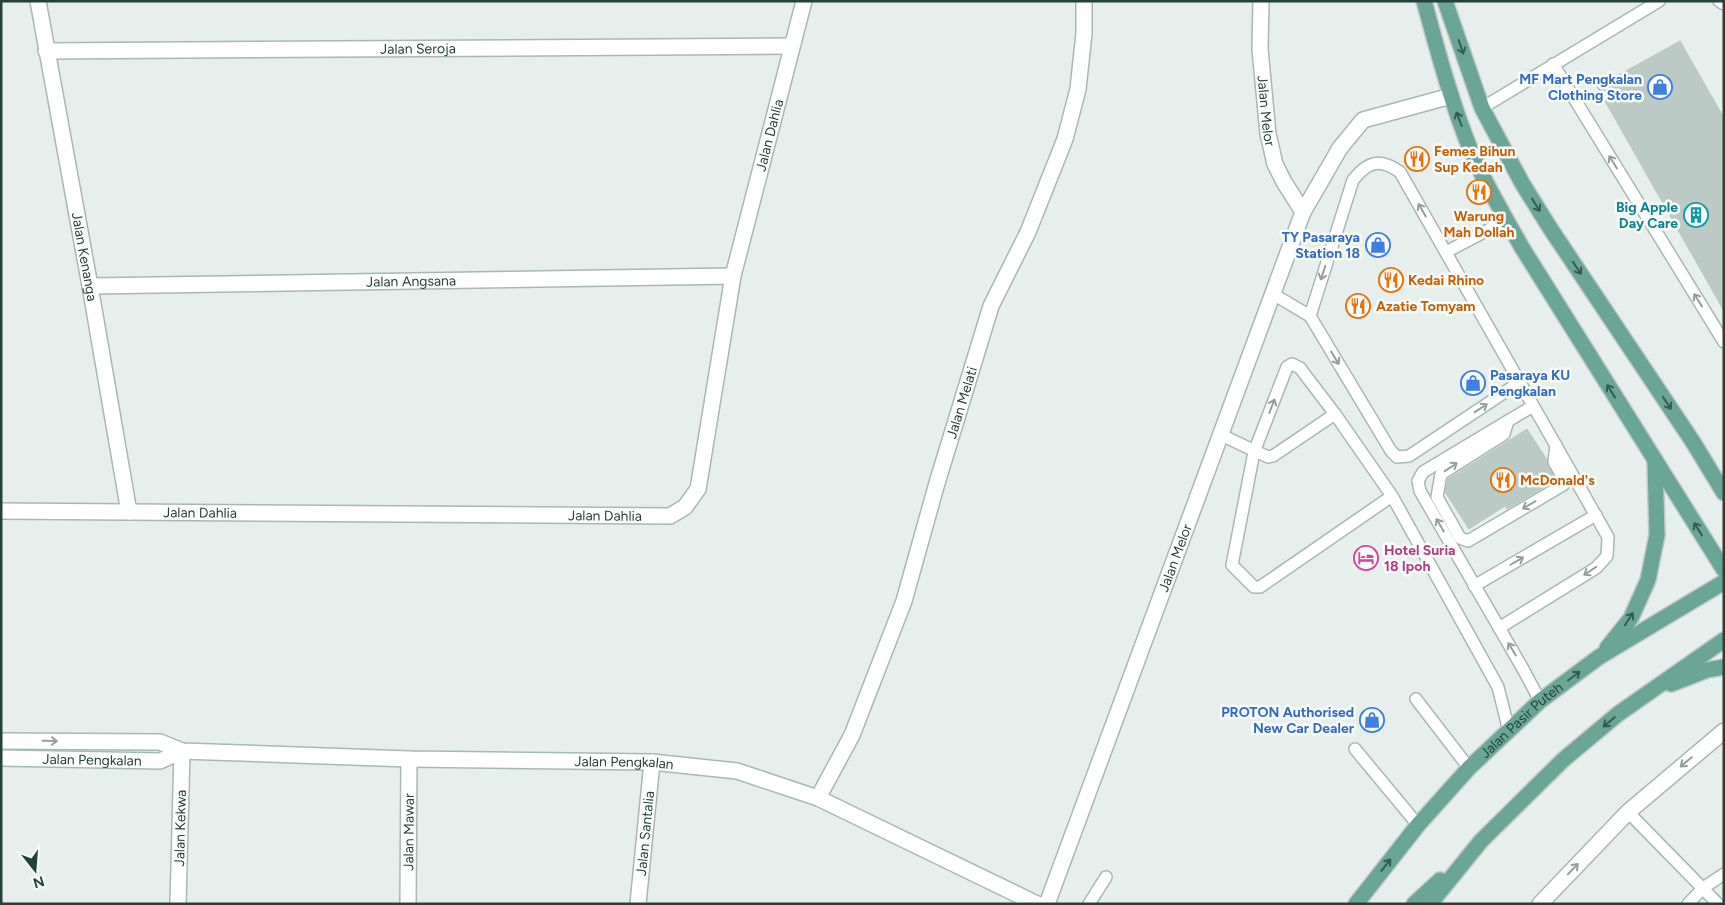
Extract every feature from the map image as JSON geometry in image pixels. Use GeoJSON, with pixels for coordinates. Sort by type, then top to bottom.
{"type":"FeatureCollection","features":[{"type":"Feature","properties":{"kind":"main road"},"geometry":{"type":"LineString","coordinates":[[1424,1],[1451,96],[1472,152],[1507,220],[1521,246],[1724,570]]}},
{"type":"Feature","properties":{"kind":"main road"},"geometry":{"type":"LineString","coordinates":[[1445,1],[1482,108],[1522,183],[1693,442],[1724,493]]}},
{"type":"Feature","properties":{"kind":"main road"},"geometry":{"type":"LineString","coordinates":[[1693,442],[1724,472]]}},
{"type":"Feature","properties":{"kind":"main road"},"geometry":{"type":"LineString","coordinates":[[1599,657],[1631,618],[1648,580],[1657,535],[1655,461]]}},
{"type":"Feature","properties":{"kind":"main road","name":"Jalan Pasir Puteh"},"geometry":{"type":"LineString","coordinates":[[1356,904],[1418,825],[1469,768],[1540,701],[1599,657],[1724,582]]}},
{"type":"Feature","properties":{"kind":"main road"},"geometry":{"type":"LineString","coordinates":[[1414,904],[1564,760],[1618,714],[1724,640]]}},
{"type":"Feature","properties":{"kind":"main road"},"geometry":{"type":"LineString","coordinates":[[1648,692],[1708,670],[1724,667]]}},
{"type":"Feature","properties":{"kind":"main road"},"geometry":{"type":"LineString","coordinates":[[1430,904],[1481,841]]}},
{"type":"Feature","properties":{"kind":"street","name":"Jalan Kenanga"},"geometry":{"type":"LineString","coordinates":[[38,1],[129,512]]}},
{"type":"Feature","properties":{"kind":"street","name":"Jalan Dahlia"},"geometry":{"type":"LineString","coordinates":[[1,511],[670,516],[685,507],[698,489],[733,276],[804,1]]}},
{"type":"Feature","properties":{"kind":"street","name":"Jalan Melati"},"geometry":{"type":"LineString","coordinates":[[818,798],[852,735],[904,601],[937,483],[991,306],[1028,232],[1065,139],[1078,89],[1084,33],[1084,1]]}},
{"type":"Feature","properties":{"kind":"street","name":"Jalan Melor"},"geometry":{"type":"LineString","coordinates":[[1260,1],[1260,49],[1268,134],[1275,164],[1303,212]]}},
{"type":"Feature","properties":{"kind":"street","name":"Jalan Seroja"},"geometry":{"type":"LineString","coordinates":[[46,51],[792,46]]}},
{"type":"Feature","properties":{"kind":"street","name":"Jalan Melor"},"geometry":{"type":"LineString","coordinates":[[1047,904],[1303,212],[1340,148],[1363,120],[1451,96]]}},
{"type":"Feature","properties":{"kind":"street","name":"Jalan Angsana"},"geometry":{"type":"LineString","coordinates":[[90,286],[733,276]]}},
{"type":"Feature","properties":{"kind":"street"},"geometry":{"type":"LineString","coordinates":[[1540,904],[1628,812],[1724,731]]}},
{"type":"Feature","properties":{"kind":"street","name":"Jalan Pengkalan"},"geometry":{"type":"LineString","coordinates":[[1,741],[160,742],[182,751],[409,759],[652,762],[737,771],[818,798],[1037,904]]}},
{"type":"Feature","properties":{"kind":"street","name":"Jalan Pengkalan"},"geometry":{"type":"LineString","coordinates":[[1,758],[160,761],[182,751]]}},
{"type":"Feature","properties":{"kind":"street","name":"Jalan Kekwa"},"geometry":{"type":"LineString","coordinates":[[178,904],[182,751]]}},
{"type":"Feature","properties":{"kind":"street","name":"Jalan Mawar"},"geometry":{"type":"LineString","coordinates":[[408,904],[409,759]]}},
{"type":"Feature","properties":{"kind":"street","name":"Jalan Santalia"},"geometry":{"type":"LineString","coordinates":[[638,904],[652,762]]}},
{"type":"Feature","properties":{"kind":"lane"},"geometry":{"type":"LineString","coordinates":[[1482,108],[1659,1]]}},
{"type":"Feature","properties":{"kind":"lane"},"geometry":{"type":"LineString","coordinates":[[1720,1],[1724,4]]}},
{"type":"Feature","properties":{"kind":"lane"},"geometry":{"type":"LineString","coordinates":[[1553,64],[1724,342]]}},
{"type":"Feature","properties":{"kind":"lane"},"geometry":{"type":"LineString","coordinates":[[1310,316],[1353,180],[1362,169],[1374,164],[1388,163],[1400,172],[1608,537],[1607,556],[1596,568],[1499,628]]}},
{"type":"Feature","properties":{"kind":"lane"},"geometry":{"type":"LineString","coordinates":[[1446,252],[1507,220]]}},
{"type":"Feature","properties":{"kind":"lane"},"geometry":{"type":"LineString","coordinates":[[1273,294],[1310,316],[1397,457],[1409,456],[1520,382]]}},
{"type":"Feature","properties":{"kind":"lane"},"geometry":{"type":"LineString","coordinates":[[1392,496],[1260,587],[1254,587],[1233,568],[1231,563],[1254,452],[1287,367],[1292,364],[1300,368],[1335,414],[1392,496],[1498,687],[1509,731]]}},
{"type":"Feature","properties":{"kind":"lane"},"geometry":{"type":"LineString","coordinates":[[1533,406],[1423,472],[1418,481],[1420,492],[1523,668],[1540,701]]}},
{"type":"Feature","properties":{"kind":"lane"},"geometry":{"type":"LineString","coordinates":[[1221,435],[1264,457],[1273,456],[1335,414]]}},
{"type":"Feature","properties":{"kind":"lane"},"geometry":{"type":"LineString","coordinates":[[1508,421],[1504,434],[1441,474],[1437,497],[1460,538],[1468,541],[1563,485],[1565,481],[1554,462],[1556,445]]}},
{"type":"Feature","properties":{"kind":"lane"},"geometry":{"type":"LineString","coordinates":[[1474,586],[1596,515]]}},
{"type":"Feature","properties":{"kind":"lane"},"geometry":{"type":"LineString","coordinates":[[1416,699],[1469,768]]}},
{"type":"Feature","properties":{"kind":"lane"},"geometry":{"type":"LineString","coordinates":[[1355,748],[1418,825]]}},
{"type":"Feature","properties":{"kind":"lane"},"geometry":{"type":"LineString","coordinates":[[1628,812],[1718,904]]}},
{"type":"Feature","properties":{"kind":"lane"},"geometry":{"type":"LineString","coordinates":[[1688,904],[1703,888],[1724,874]]}},
{"type":"Feature","properties":{"kind":"lane"},"geometry":{"type":"LineString","coordinates":[[1090,904],[1106,877]]}},
{"type":"Feature","properties":{"kind":"building","name":"Big Apple Day Care"},"geometry":{"type":"Polygon","coordinates":[[[1680,41],[1724,118],[1724,311],[1597,87],[1680,41]]]}},
{"type":"Feature","properties":{"kind":"building","name":"McDonald's"},"geometry":{"type":"Polygon","coordinates":[[[1527,429],[1547,460],[1548,466],[1556,480],[1507,509],[1505,506],[1469,529],[1445,492],[1448,479],[1527,429]]]}},
{"type":"Feature","properties":{"kind":"place","name":"MF Mart Pengkalan Clothing Store"},"geometry":{"type":"Point","coordinates":[1660,87]}},
{"type":"Feature","properties":{"kind":"place","name":"Femes Bihun Sup Kedah"},"geometry":{"type":"Point","coordinates":[1417,159]}},
{"type":"Feature","properties":{"kind":"place","name":"Warung Mah Dollah"},"geometry":{"type":"Point","coordinates":[1479,192]}},
{"type":"Feature","properties":{"kind":"place","name":"Big Apple Day Care"},"geometry":{"type":"Point","coordinates":[1696,215]}},
{"type":"Feature","properties":{"kind":"place","name":"TY Pasaraya Station 18"},"geometry":{"type":"Point","coordinates":[1378,245]}},
{"type":"Feature","properties":{"kind":"place","name":"Kedai Rhino"},"geometry":{"type":"Point","coordinates":[1391,280]}},
{"type":"Feature","properties":{"kind":"place","name":"Azatie Tomyam"},"geometry":{"type":"Point","coordinates":[1358,306]}},
{"type":"Feature","properties":{"kind":"place","name":"Pasaraya KU Pengkalan"},"geometry":{"type":"Point","coordinates":[1473,383]}},
{"type":"Feature","properties":{"kind":"place","name":"McDonald's"},"geometry":{"type":"Point","coordinates":[1503,480]}},
{"type":"Feature","properties":{"kind":"place","name":"Hotel Suria 18 Ipoh"},"geometry":{"type":"Point","coordinates":[1366,558]}},
{"type":"Feature","properties":{"kind":"place","name":"PROTON Authorised New Car Dealer"},"geometry":{"type":"Point","coordinates":[1372,720]}}]}
